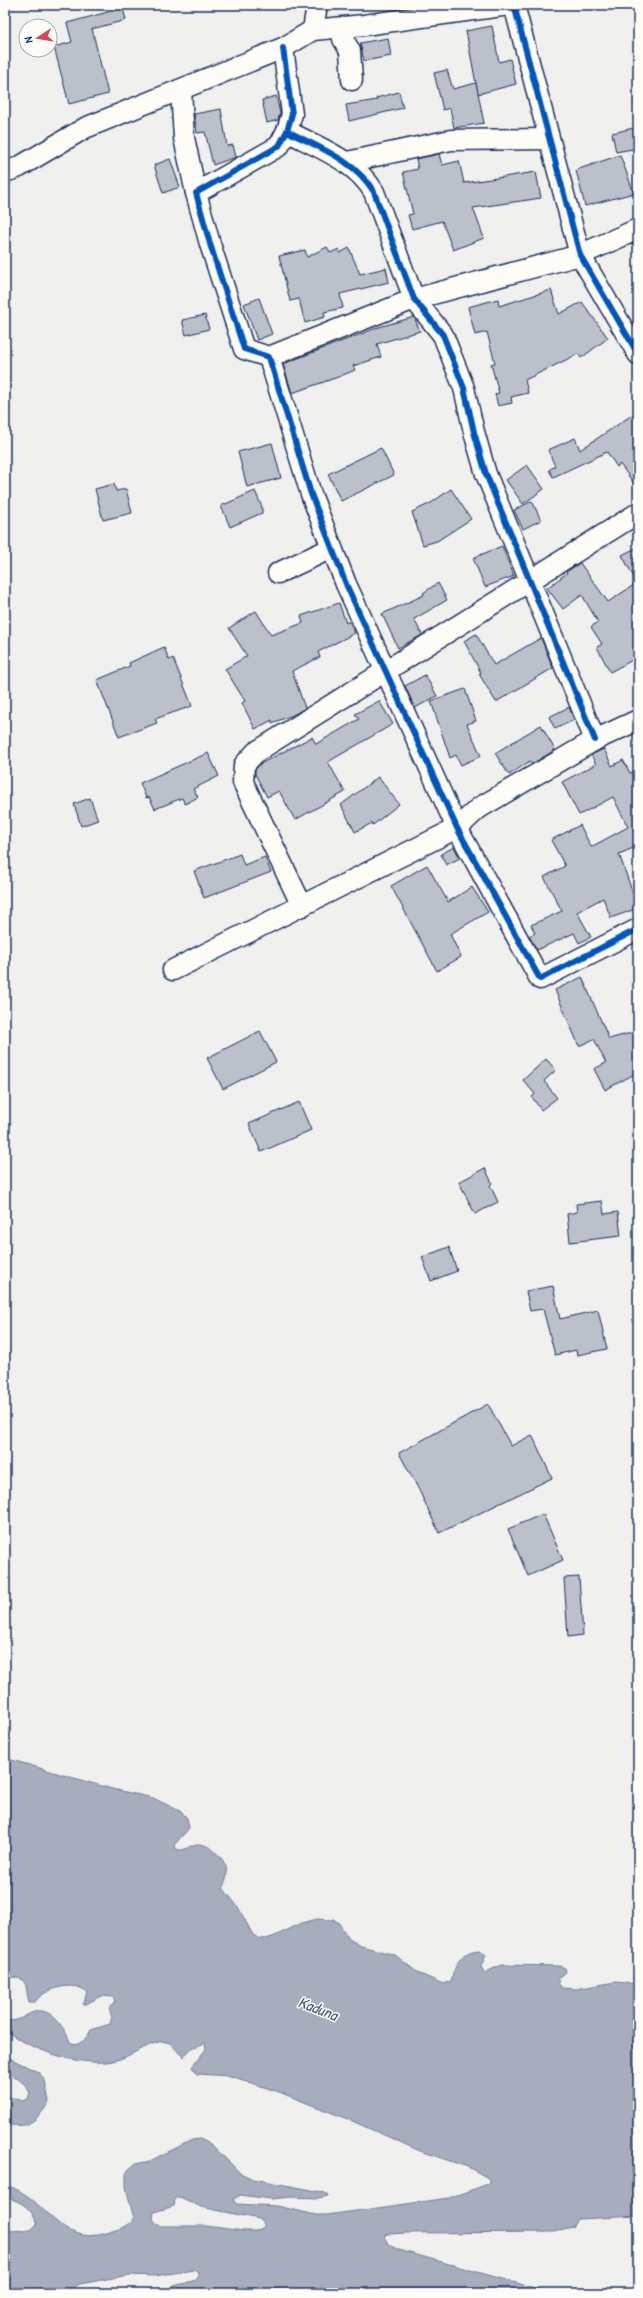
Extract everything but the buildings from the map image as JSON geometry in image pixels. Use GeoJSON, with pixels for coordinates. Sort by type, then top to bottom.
{"type":"FeatureCollection","features":[{"type":"Feature","properties":{"kind":"street"},"geometry":{"type":"LineString","coordinates":[[313,30],[317,5]]}},
{"type":"Feature","properties":{"kind":"street"},"geometry":{"type":"LineString","coordinates":[[5,172],[19,167],[86,128],[283,48],[313,30],[349,27],[509,5]]}},
{"type":"Feature","properties":{"kind":"street"},"geometry":{"type":"LineString","coordinates":[[514,5],[580,255],[638,354]]}},
{"type":"Feature","properties":{"kind":"street"},"geometry":{"type":"LineString","coordinates":[[349,27],[343,39],[350,51],[352,80]]}},
{"type":"Feature","properties":{"kind":"street"},"geometry":{"type":"LineString","coordinates":[[196,193],[279,146],[287,131],[292,114],[283,48]]}},
{"type":"Feature","properties":{"kind":"street"},"geometry":{"type":"LineString","coordinates":[[181,90],[184,138],[196,193],[210,244],[244,349],[269,357],[414,299],[580,255],[638,229]]}},
{"type":"Feature","properties":{"kind":"street"},"geometry":{"type":"LineString","coordinates":[[287,131],[347,162],[365,177],[374,192],[414,299],[443,335],[464,388],[474,432],[486,474],[594,740]]}},
{"type":"Feature","properties":{"kind":"street"},"geometry":{"type":"LineString","coordinates":[[347,162],[451,140],[549,139]]}},
{"type":"Feature","properties":{"kind":"street"},"geometry":{"type":"LineString","coordinates":[[269,357],[311,494],[346,584],[457,828],[540,979],[638,929]]}},
{"type":"Feature","properties":{"kind":"street"},"geometry":{"type":"LineString","coordinates":[[302,906],[243,782],[244,765],[256,752],[638,513]]}},
{"type":"Feature","properties":{"kind":"street"},"geometry":{"type":"LineString","coordinates":[[278,573],[332,548]]}},
{"type":"Feature","properties":{"kind":"street"},"geometry":{"type":"LineString","coordinates":[[173,970],[457,828],[479,808],[594,740],[638,720]]}},
{"type":"Feature","properties":{"kind":"water","name":"Kaduna"},"geometry":{"type":"Polygon","coordinates":[[[5,1758],[112,1789],[153,1798],[180,1811],[187,1818],[189,1828],[175,1844],[176,1849],[182,1850],[197,1844],[202,1844],[212,1849],[221,1858],[227,1873],[223,1888],[238,1907],[253,1935],[258,1938],[266,1939],[302,1923],[317,1919],[333,1920],[338,1922],[349,1939],[361,1946],[395,1955],[418,1973],[443,1984],[451,1981],[457,1964],[463,1956],[479,1950],[486,1955],[481,1966],[484,1973],[501,1965],[559,1966],[565,1968],[566,1972],[559,1978],[558,1983],[562,1988],[576,1989],[615,1982],[638,1984],[638,2216],[578,2219],[573,2228],[554,2232],[407,2233],[387,2234],[384,2237],[389,2245],[399,2250],[552,2293],[163,2293],[174,2286],[196,2280],[198,2278],[198,2273],[194,2270],[154,2276],[129,2275],[80,2284],[75,2286],[71,2293],[5,2293],[5,2231],[31,2230],[37,2224],[29,2209],[21,2203],[5,2197],[5,2185],[32,2199],[53,2219],[76,2233],[90,2236],[107,2233],[125,2227],[134,2219],[126,2187],[126,2172],[135,2164],[150,2161],[192,2140],[200,2139],[212,2145],[240,2173],[253,2179],[322,2192],[328,2196],[319,2198],[291,2197],[271,2199],[241,2195],[233,2199],[236,2204],[277,2206],[316,2215],[327,2215],[449,2198],[490,2182],[488,2178],[468,2167],[420,2151],[350,2120],[279,2092],[231,2076],[197,2074],[192,2067],[206,2049],[205,2043],[192,2048],[183,2057],[170,2043],[162,2041],[125,2057],[113,2061],[100,2062],[86,2062],[71,2059],[42,2050],[28,2044],[5,2030],[5,2020],[14,2021],[33,2012],[44,2011],[54,2017],[62,2027],[70,2042],[76,2045],[85,2040],[91,2030],[110,2024],[112,2017],[109,2009],[115,2002],[113,1997],[102,1996],[83,2005],[87,1992],[82,1988],[68,1986],[52,1990],[39,1997],[35,2002],[29,2002],[26,1985],[24,1982],[18,1978],[5,1976],[5,1758]],[[180,2197],[175,2198],[174,2206],[154,2212],[153,2219],[158,2225],[163,2226],[206,2226],[244,2231],[256,2231],[264,2227],[264,2223],[259,2219],[201,2207],[180,2197]]]}},
{"type":"Feature","properties":{"kind":"water"},"geometry":{"type":"Polygon","coordinates":[[[5,2056],[38,2072],[45,2080],[49,2102],[36,2119],[26,2124],[5,2124],[5,2096],[23,2101],[28,2098],[30,2093],[20,2080],[5,2073],[5,2056]]]}},
{"type":"Feature","properties":{"kind":"cycle path"},"geometry":{"type":"LineString","coordinates":[[514,5],[580,255],[638,354]]}},
{"type":"Feature","properties":{"kind":"cycle path"},"geometry":{"type":"LineString","coordinates":[[283,48],[292,114],[287,131],[279,146],[196,193],[210,244],[244,349],[269,357],[311,494],[346,584],[457,828],[540,979],[638,929]]}},
{"type":"Feature","properties":{"kind":"cycle path"},"geometry":{"type":"LineString","coordinates":[[287,131],[324,149],[347,163],[357,171],[374,192],[414,299],[443,335],[464,388],[474,432],[486,474],[595,740]]}}]}
